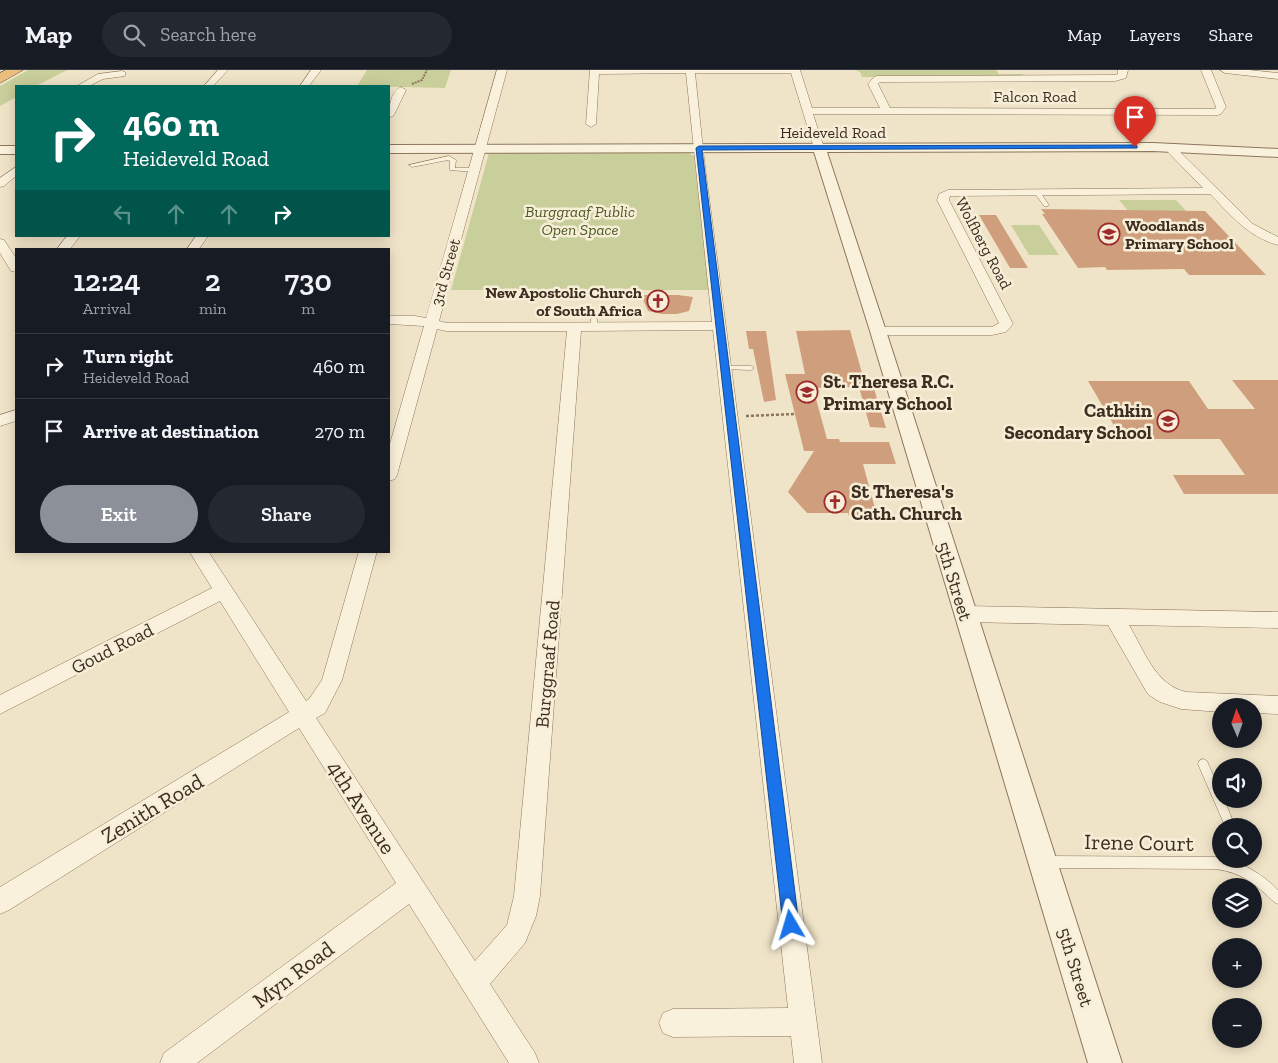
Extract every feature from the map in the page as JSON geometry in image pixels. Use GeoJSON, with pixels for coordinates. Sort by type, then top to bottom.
{"type":"FeatureCollection","features":[{"type":"Feature","properties":{"kind":"highway"},"geometry":{"type":"LineString","coordinates":[[0,79],[16,70]]}},
{"type":"Feature","properties":{"kind":"street"},"geometry":{"type":"LineString","coordinates":[[209,85],[223,70]]}},
{"type":"Feature","properties":{"kind":"street"},"geometry":{"type":"LineString","coordinates":[[305,85],[316,70]]}},
{"type":"Feature","properties":{"kind":"street","name":"3rd Street"},"geometry":{"type":"LineString","coordinates":[[390,471],[502,70]]}},
{"type":"Feature","properties":{"kind":"street"},"geometry":{"type":"LineString","coordinates":[[591,124],[595,70],[795,70]]}},
{"type":"Feature","properties":{"kind":"street"},"geometry":{"type":"LineString","coordinates":[[690,70],[808,1063]]}},
{"type":"Feature","properties":{"kind":"street","name":"5th Street"},"geometry":{"type":"LineString","coordinates":[[795,70],[1105,1063]]}},
{"type":"Feature","properties":{"kind":"street"},"geometry":{"type":"LineString","coordinates":[[1025,70],[1032,78]]}},
{"type":"Feature","properties":{"kind":"street"},"geometry":{"type":"LineString","coordinates":[[886,111],[872,84],[877,79],[1115,78],[1123,76],[1123,70]]}},
{"type":"Feature","properties":{"kind":"street","name":"Falcon Road"},"geometry":{"type":"LineString","coordinates":[[807,111],[1218,112],[1221,107],[1206,70]]}},
{"type":"Feature","properties":{"kind":"street"},"geometry":{"type":"LineString","coordinates":[[1225,70],[1278,76]]}},
{"type":"Feature","properties":{"kind":"street"},"geometry":{"type":"LineString","coordinates":[[84,85],[101,76],[124,72]]}},
{"type":"Feature","properties":{"kind":"street"},"geometry":{"type":"LineString","coordinates":[[110,85],[124,72]]}},
{"type":"Feature","properties":{"kind":"street"},"geometry":{"type":"LineString","coordinates":[[390,113],[401,90]]}},
{"type":"Feature","properties":{"kind":"street"},"geometry":{"type":"LineString","coordinates":[[1169,147],[1257,233],[1278,241]]}},
{"type":"Feature","properties":{"kind":"street","name":"Heideveld Road"},"geometry":{"type":"LineString","coordinates":[[390,149],[1169,147],[1278,153]]}},
{"type":"Feature","properties":{"kind":"street"},"geometry":{"type":"LineString","coordinates":[[0,150],[15,150]]}},
{"type":"Feature","properties":{"kind":"street"},"geometry":{"type":"LineString","coordinates":[[0,184],[15,171]]}},
{"type":"Feature","properties":{"kind":"street","name":"Wolfberg Road"},"geometry":{"type":"LineString","coordinates":[[878,331],[992,331],[1004,327],[1006,320],[942,198],[944,195],[952,192],[1213,191]]}},
{"type":"Feature","properties":{"kind":"street"},"geometry":{"type":"LineString","coordinates":[[64,248],[73,237]]}},
{"type":"Feature","properties":{"kind":"street"},"geometry":{"type":"LineString","coordinates":[[194,248],[201,237]]}},
{"type":"Feature","properties":{"kind":"street"},"geometry":{"type":"LineString","coordinates":[[0,243],[15,266]]}},
{"type":"Feature","properties":{"kind":"street"},"geometry":{"type":"LineString","coordinates":[[390,320],[415,320],[446,327],[588,324],[719,326]]}},
{"type":"Feature","properties":{"kind":"street","name":"Burggraaf Road"},"geometry":{"type":"LineString","coordinates":[[474,983],[516,934],[523,916],[527,896],[588,324]]}},
{"type":"Feature","properties":{"kind":"street"},"geometry":{"type":"LineString","coordinates":[[0,421],[15,415]]}},
{"type":"Feature","properties":{"kind":"street","name":"4th Avenue"},"geometry":{"type":"LineString","coordinates":[[199,553],[525,1063]]}},
{"type":"Feature","properties":{"kind":"street"},"geometry":{"type":"LineString","coordinates":[[303,716],[317,706],[332,680],[367,553]]}},
{"type":"Feature","properties":{"kind":"street","name":"Goud Road"},"geometry":{"type":"LineString","coordinates":[[0,705],[223,591]]}},
{"type":"Feature","properties":{"kind":"street"},"geometry":{"type":"LineString","coordinates":[[965,614],[1278,620]]}},
{"type":"Feature","properties":{"kind":"street"},"geometry":{"type":"LineString","coordinates":[[1114,617],[1153,685],[1161,692],[1173,698],[1186,701],[1278,705]]}},
{"type":"Feature","properties":{"kind":"street","name":"Zenith Road"},"geometry":{"type":"LineString","coordinates":[[0,901],[303,716]]}},
{"type":"Feature","properties":{"kind":"street","name":"Myn Road"},"geometry":{"type":"LineString","coordinates":[[174,1063],[412,886]]}},
{"type":"Feature","properties":{"kind":"street"},"geometry":{"type":"LineString","coordinates":[[673,1023],[803,1022]]}},
{"type":"Feature","properties":{"kind":"lane"},"geometry":{"type":"LineString","coordinates":[[412,165],[448,158],[453,160],[452,169],[474,170]]}},
{"type":"Feature","properties":{"kind":"lane"},"geometry":{"type":"LineString","coordinates":[[1037,192],[1046,205]]}},
{"type":"Feature","properties":{"kind":"lane"},"geometry":{"type":"LineString","coordinates":[[724,368],[752,368]]}},
{"type":"Feature","properties":{"kind":"lane"},"geometry":{"type":"LineString","coordinates":[[1203,764],[1227,818]]}},
{"type":"Feature","properties":{"kind":"lane","name":"Irene Court"},"geometry":{"type":"LineString","coordinates":[[1043,862],[1212,863]]}},
{"type":"Feature","properties":{"kind":"lane","name":"Irene Court"},"geometry":{"type":"LineString","coordinates":[[1242,868],[1278,898]]}},
{"type":"Feature","properties":{"kind":"path"},"geometry":{"type":"LineString","coordinates":[[401,90],[422,80],[427,70]]}},
{"type":"Feature","properties":{"kind":"path"},"geometry":{"type":"LineString","coordinates":[[730,416],[795,414]]}},
{"type":"Feature","properties":{"kind":"green space"},"geometry":{"type":"Polygon","coordinates":[[[28,70],[67,70],[38,85],[15,85],[15,98],[0,106],[0,86],[28,70]]]}},
{"type":"Feature","properties":{"kind":"green space"},"geometry":{"type":"Polygon","coordinates":[[[367,70],[451,70],[445,88],[358,85],[367,70]]]}},
{"type":"Feature","properties":{"kind":"green space"},"geometry":{"type":"Polygon","coordinates":[[[855,70],[996,70],[999,74],[1024,74],[1018,77],[862,77],[860,72],[855,70]]]}},
{"type":"Feature","properties":{"kind":"green space","name":"Burggraaf Public Open Space"},"geometry":{"type":"Polygon","coordinates":[[[685,151],[694,156],[709,290],[451,290],[489,153],[685,151]]]}},
{"type":"Feature","properties":{"kind":"green space"},"geometry":{"type":"Polygon","coordinates":[[[1119,200],[1176,200],[1187,212],[1129,212],[1119,200]]]}},
{"type":"Feature","properties":{"kind":"green space"},"geometry":{"type":"Polygon","coordinates":[[[1011,225],[1039,225],[1059,255],[1029,255],[1011,225]]]}},
{"type":"Feature","properties":{"kind":"building"},"geometry":{"type":"Polygon","coordinates":[[[1041,209],[1205,211],[1266,275],[1189,275],[1184,269],[1107,270],[1105,267],[1078,268],[1042,214],[1045,214],[1041,209]]]}},
{"type":"Feature","properties":{"kind":"building"},"geometry":{"type":"Polygon","coordinates":[[[979,215],[996,215],[1028,268],[1010,268],[979,215]]]}},
{"type":"Feature","properties":{"kind":"building","name":"New Apostolic Church of South Africa"},"geometry":{"type":"Polygon","coordinates":[[[641,295],[693,297],[689,311],[677,314],[662,314],[648,311],[641,295]]]}},
{"type":"Feature","properties":{"kind":"building"},"geometry":{"type":"Polygon","coordinates":[[[850,330],[865,384],[872,382],[886,428],[870,427],[859,387],[813,388],[827,439],[839,439],[840,442],[889,442],[896,464],[863,464],[876,512],[871,512],[872,516],[849,516],[848,513],[807,513],[788,492],[814,451],[804,451],[785,374],[805,374],[796,331],[850,330]]]}},
{"type":"Feature","properties":{"kind":"building"},"geometry":{"type":"Polygon","coordinates":[[[746,331],[766,331],[776,400],[764,402],[753,349],[749,349],[746,331]]]}},
{"type":"Feature","properties":{"kind":"building"},"geometry":{"type":"Polygon","coordinates":[[[1232,380],[1278,380],[1278,494],[1184,494],[1173,475],[1245,475],[1220,439],[1122,439],[1088,381],[1189,381],[1208,409],[1255,409],[1232,380]]]}},
{"type":"Feature","properties":{"kind":"place","name":"Woodlands Primary School"},"geometry":{"type":"Point","coordinates":[1109,234]}},
{"type":"Feature","properties":{"kind":"place","name":"New Apostolic Church of South Africa"},"geometry":{"type":"Point","coordinates":[658,301]}},
{"type":"Feature","properties":{"kind":"place","name":"St. Theresa R.C. Primary School"},"geometry":{"type":"Point","coordinates":[807,392]}},
{"type":"Feature","properties":{"kind":"place","name":"Cathkin Secondary School"},"geometry":{"type":"Point","coordinates":[1168,421]}},
{"type":"Feature","properties":{"kind":"place","name":"St Theresa's Cath. Church"},"geometry":{"type":"Point","coordinates":[835,502]}},
{"type":"Feature","properties":{"kind":"route"},"geometry":{"type":"LineString","coordinates":[[791,925],[699,148],[1135,147]]}}]}
